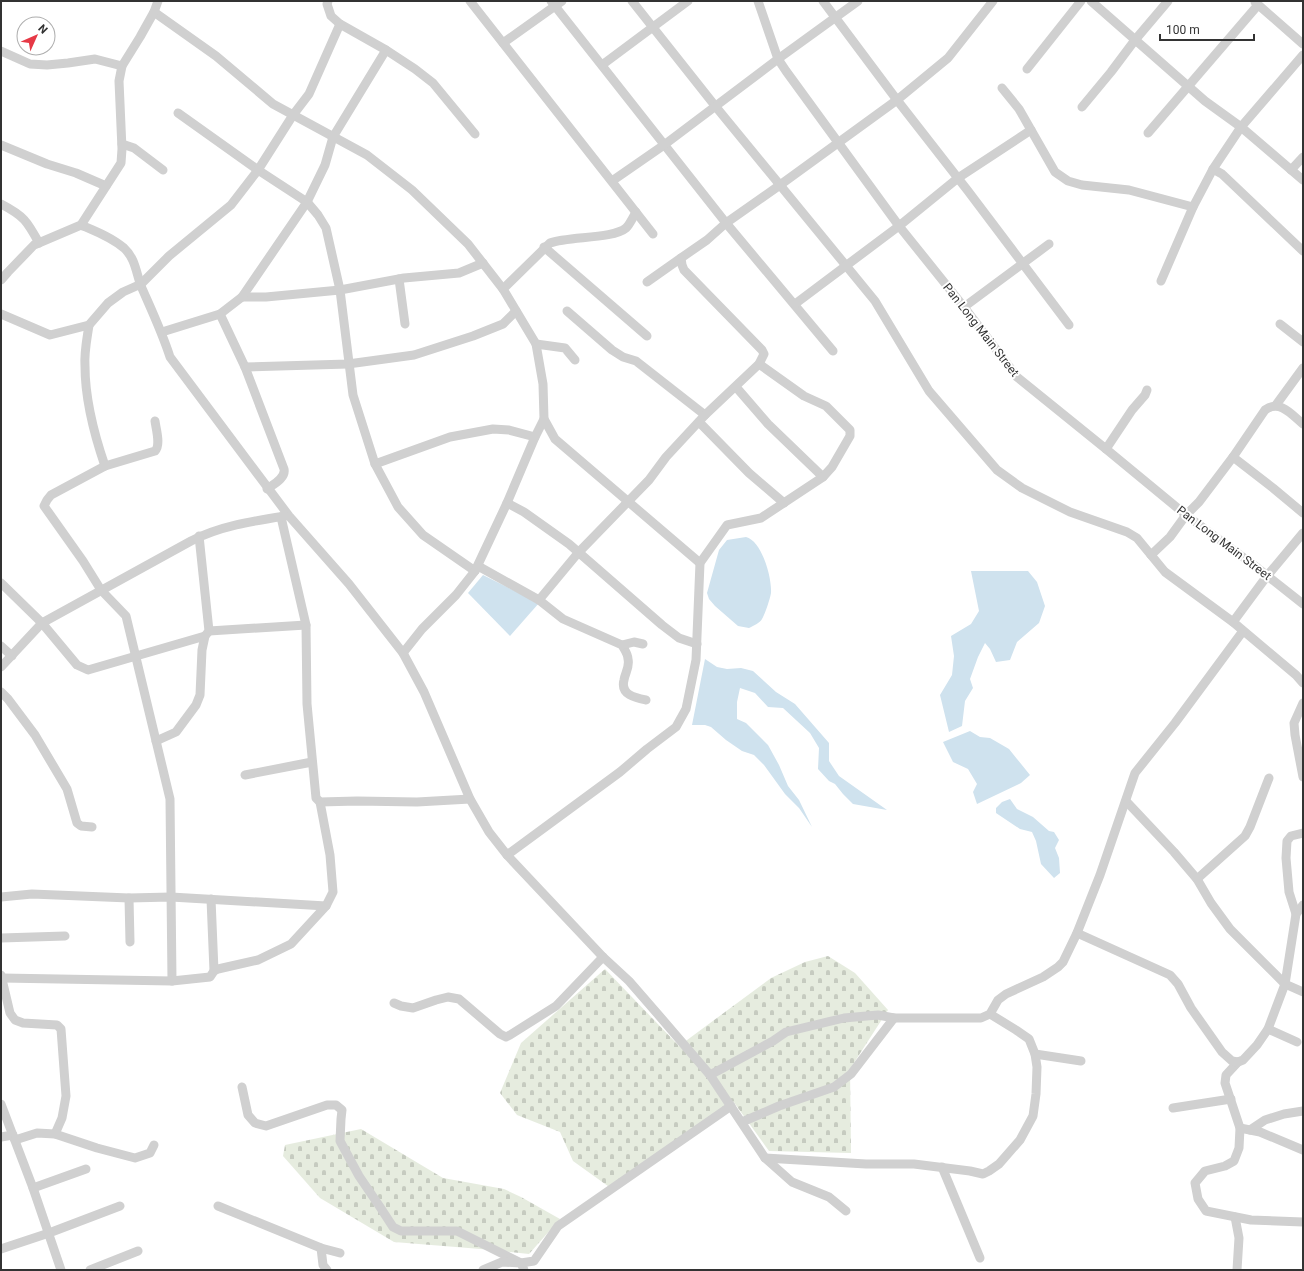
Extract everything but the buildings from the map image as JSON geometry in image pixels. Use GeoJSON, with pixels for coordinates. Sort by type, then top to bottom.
{"type":"FeatureCollection","features":[{"type":"Feature","properties":{"kind":"street"},"geometry":{"type":"LineString","coordinates":[[1,280],[34,245],[81,225],[121,163],[122,144],[119,81],[122,66],[154,12],[158,1]]}},
{"type":"Feature","properties":{"kind":"street"},"geometry":{"type":"LineString","coordinates":[[328,1],[327,4],[331,16],[340,24],[386,50],[433,83],[475,134]]}},
{"type":"Feature","properties":{"kind":"street"},"geometry":{"type":"LineString","coordinates":[[470,1],[654,234]]}},
{"type":"Feature","properties":{"kind":"street"},"geometry":{"type":"LineString","coordinates":[[632,1],[716,107],[875,301],[929,391],[997,470],[1022,488],[1070,512],[1127,532],[1137,538],[1165,572],[1233,622],[1296,675],[1303,684]]}},
{"type":"Feature","properties":{"kind":"street"},"geometry":{"type":"LineString","coordinates":[[602,65],[688,1]]}},
{"type":"Feature","properties":{"kind":"street","name":"Pan Long Main Street"},"geometry":{"type":"LineString","coordinates":[[758,1],[778,58],[786,71],[899,226],[964,306],[1017,377],[1186,515],[1303,604]]}},
{"type":"Feature","properties":{"kind":"street"},"geometry":{"type":"LineString","coordinates":[[823,1],[1069,325]]}},
{"type":"Feature","properties":{"kind":"street"},"geometry":{"type":"LineString","coordinates":[[612,181],[716,107],[778,58],[858,1]]}},
{"type":"Feature","properties":{"kind":"street"},"geometry":{"type":"LineString","coordinates":[[647,282],[707,240],[726,223],[780,186],[897,100],[948,58],[993,1]]}},
{"type":"Feature","properties":{"kind":"street"},"geometry":{"type":"LineString","coordinates":[[1028,69],[1081,1]]}},
{"type":"Feature","properties":{"kind":"street"},"geometry":{"type":"LineString","coordinates":[[1091,1],[1188,87],[1241,127],[1303,180]]}},
{"type":"Feature","properties":{"kind":"street"},"geometry":{"type":"LineString","coordinates":[[1082,107],[1168,1]]}},
{"type":"Feature","properties":{"kind":"street"},"geometry":{"type":"LineString","coordinates":[[503,42],[556,3],[602,65],[726,223],[833,350]]}},
{"type":"Feature","properties":{"kind":"street"},"geometry":{"type":"LineString","coordinates":[[1148,133],[1188,87],[1256,3],[1303,43]]}},
{"type":"Feature","properties":{"kind":"street"},"geometry":{"type":"LineString","coordinates":[[154,12],[216,56],[273,104],[367,156],[412,190],[468,244],[503,289],[536,344],[543,384],[544,419],[555,439],[700,563]]}},
{"type":"Feature","properties":{"kind":"street"},"geometry":{"type":"LineString","coordinates":[[1,314],[50,335],[89,325],[108,303],[123,292],[140,284],[169,256],[231,205],[258,170],[308,94],[340,24]]}},
{"type":"Feature","properties":{"kind":"street"},"geometry":{"type":"LineString","coordinates":[[162,332],[220,314],[242,297],[307,202],[325,165],[333,136],[386,50]]}},
{"type":"Feature","properties":{"kind":"street"},"geometry":{"type":"LineString","coordinates":[[1,52],[30,64],[47,65],[95,59],[122,66]]}},
{"type":"Feature","properties":{"kind":"street"},"geometry":{"type":"LineString","coordinates":[[1161,281],[1193,207],[1213,169],[1241,127],[1303,55]]}},
{"type":"Feature","properties":{"kind":"street"},"geometry":{"type":"LineString","coordinates":[[1002,88],[1019,109],[1055,172],[1068,181],[1082,185],[1129,190],[1193,207]]}},
{"type":"Feature","properties":{"kind":"street"},"geometry":{"type":"LineString","coordinates":[[178,112],[258,170],[307,202],[318,215],[326,228],[340,290],[353,395],[375,464],[398,507],[423,535],[476,569],[539,600],[563,620],[622,645],[634,642],[643,644]]}},
{"type":"Feature","properties":{"kind":"street"},"geometry":{"type":"LineString","coordinates":[[795,304],[899,226],[958,178],[1031,130]]}},
{"type":"Feature","properties":{"kind":"street"},"geometry":{"type":"LineString","coordinates":[[122,144],[134,148],[163,170]]}},
{"type":"Feature","properties":{"kind":"street"},"geometry":{"type":"LineString","coordinates":[[1,145],[106,186]]}},
{"type":"Feature","properties":{"kind":"street"},"geometry":{"type":"LineString","coordinates":[[1291,170],[1303,157]]}},
{"type":"Feature","properties":{"kind":"street"},"geometry":{"type":"LineString","coordinates":[[1213,169],[1222,174],[1303,251]]}},
{"type":"Feature","properties":{"kind":"street"},"geometry":{"type":"LineString","coordinates":[[1,204],[15,211],[27,221],[39,243]]}},
{"type":"Feature","properties":{"kind":"street"},"geometry":{"type":"LineString","coordinates":[[503,289],[544,247],[550,243],[557,240],[614,233],[625,228],[636,212]]}},
{"type":"Feature","properties":{"kind":"street"},"geometry":{"type":"LineString","coordinates":[[81,225],[114,240],[125,249],[133,259],[140,284],[162,332],[170,357],[267,489],[285,517],[349,584],[403,653],[424,692],[470,799],[489,832],[507,855],[603,957],[628,981],[710,1075],[765,1158],[792,1182],[829,1197],[846,1211]]}},
{"type":"Feature","properties":{"kind":"street"},"geometry":{"type":"LineString","coordinates":[[964,306],[1048,244]]}},
{"type":"Feature","properties":{"kind":"street"},"geometry":{"type":"LineString","coordinates":[[544,247],[647,336]]}},
{"type":"Feature","properties":{"kind":"street"},"geometry":{"type":"LineString","coordinates":[[539,600],[578,553],[649,480],[666,457],[706,415],[759,364],[764,354],[762,350],[684,270],[681,258]]}},
{"type":"Feature","properties":{"kind":"street"},"geometry":{"type":"LineString","coordinates":[[242,297],[266,297],[340,290],[399,279],[459,273],[483,263]]}},
{"type":"Feature","properties":{"kind":"street"},"geometry":{"type":"LineString","coordinates":[[399,279],[405,324]]}},
{"type":"Feature","properties":{"kind":"street"},"geometry":{"type":"LineString","coordinates":[[245,367],[348,364],[414,355],[439,348],[503,324],[516,310]]}},
{"type":"Feature","properties":{"kind":"street"},"geometry":{"type":"LineString","coordinates":[[567,311],[612,350],[623,357],[636,361],[706,415]]}},
{"type":"Feature","properties":{"kind":"street"},"geometry":{"type":"LineString","coordinates":[[220,314],[245,367],[285,472],[283,477],[267,489]]}},
{"type":"Feature","properties":{"kind":"street"},"geometry":{"type":"LineString","coordinates":[[1280,324],[1303,342]]}},
{"type":"Feature","properties":{"kind":"street"},"geometry":{"type":"LineString","coordinates":[[89,325],[85,364],[87,392],[97,442],[105,466]]}},
{"type":"Feature","properties":{"kind":"street"},"geometry":{"type":"LineString","coordinates":[[536,344],[565,348],[575,360]]}},
{"type":"Feature","properties":{"kind":"street"},"geometry":{"type":"LineString","coordinates":[[507,855],[620,772],[646,749],[676,727],[686,709],[696,660],[700,563],[727,525],[761,518],[823,477],[832,467],[850,436],[850,430],[826,406],[804,396],[759,364]]}},
{"type":"Feature","properties":{"kind":"street"},"geometry":{"type":"LineString","coordinates":[[1276,405],[1303,368]]}},
{"type":"Feature","properties":{"kind":"street"},"geometry":{"type":"LineString","coordinates":[[736,387],[768,424],[823,477]]}},
{"type":"Feature","properties":{"kind":"street"},"geometry":{"type":"LineString","coordinates":[[1106,449],[1132,410],[1145,395],[1147,390]]}},
{"type":"Feature","properties":{"kind":"street"},"geometry":{"type":"LineString","coordinates":[[1151,555],[1170,537],[1186,515],[1196,506],[1233,457],[1265,410],[1270,406],[1276,405],[1285,409],[1303,424]]}},
{"type":"Feature","properties":{"kind":"street"},"geometry":{"type":"LineString","coordinates":[[403,653],[422,629],[456,595],[476,569],[544,419]]}},
{"type":"Feature","properties":{"kind":"street"},"geometry":{"type":"LineString","coordinates":[[155,421],[158,444],[155,451],[105,466],[51,496],[44,506],[83,561],[101,590],[126,616],[170,799],[172,981]]}},
{"type":"Feature","properties":{"kind":"street"},"geometry":{"type":"LineString","coordinates":[[699,422],[749,473],[784,503]]}},
{"type":"Feature","properties":{"kind":"street"},"geometry":{"type":"LineString","coordinates":[[375,464],[450,438],[492,429],[508,430],[535,437]]}},
{"type":"Feature","properties":{"kind":"street"},"geometry":{"type":"LineString","coordinates":[[1233,457],[1273,488],[1303,514]]}},
{"type":"Feature","properties":{"kind":"street"},"geometry":{"type":"LineString","coordinates":[[507,503],[524,512],[569,544],[679,638],[697,644]]}},
{"type":"Feature","properties":{"kind":"street"},"geometry":{"type":"LineString","coordinates":[[1,667],[42,623],[199,536],[230,527],[285,517]]}},
{"type":"Feature","properties":{"kind":"street"},"geometry":{"type":"LineString","coordinates":[[55,1134],[62,1118],[66,1096],[61,1030],[57,1025],[23,1023],[14,1020],[10,1013],[1,976],[172,981],[210,977],[214,971],[218,969],[258,960],[291,944],[326,906],[333,892],[330,855],[320,802],[316,798],[312,762],[307,704],[306,625],[285,517]]}},
{"type":"Feature","properties":{"kind":"street"},"geometry":{"type":"LineString","coordinates":[[1233,622],[1267,576],[1303,533]]}},
{"type":"Feature","properties":{"kind":"street"},"geometry":{"type":"LineString","coordinates":[[156,741],[176,732],[196,705],[200,695],[202,650],[207,633],[199,536]]}},
{"type":"Feature","properties":{"kind":"street"},"geometry":{"type":"LineString","coordinates":[[1,583],[42,623],[77,665],[88,670],[207,633],[306,625]]}},
{"type":"Feature","properties":{"kind":"street"},"geometry":{"type":"LineString","coordinates":[[710,1075],[786,1032],[844,1018],[878,1014],[894,1018],[981,1018],[990,1014],[998,1000],[1006,994],[1043,977],[1058,967],[1063,962],[1100,875],[1135,774],[1243,631]]}},
{"type":"Feature","properties":{"kind":"street"},"geometry":{"type":"LineString","coordinates":[[622,645],[628,659],[628,669],[623,681],[625,691],[632,697],[646,700]]}},
{"type":"Feature","properties":{"kind":"street"},"geometry":{"type":"LineString","coordinates":[[1,646],[12,656]]}},
{"type":"Feature","properties":{"kind":"street"},"geometry":{"type":"LineString","coordinates":[[1,692],[35,735],[67,789],[77,823],[81,826],[92,827]]}},
{"type":"Feature","properties":{"kind":"street"},"geometry":{"type":"LineString","coordinates":[[1303,703],[1294,722],[1303,777]]}},
{"type":"Feature","properties":{"kind":"street"},"geometry":{"type":"LineString","coordinates":[[245,775],[312,762]]}},
{"type":"Feature","properties":{"kind":"street"},"geometry":{"type":"LineString","coordinates":[[1197,879],[1246,836],[1269,778]]}},
{"type":"Feature","properties":{"kind":"street"},"geometry":{"type":"LineString","coordinates":[[320,802],[417,802],[470,799]]}},
{"type":"Feature","properties":{"kind":"street"},"geometry":{"type":"LineString","coordinates":[[1126,801],[1197,879],[1211,903],[1230,929],[1285,984],[1303,992]]}},
{"type":"Feature","properties":{"kind":"street"},"geometry":{"type":"LineString","coordinates":[[1303,833],[1291,836],[1286,841],[1289,892],[1296,914],[1285,984],[1268,1029],[1258,1045],[1243,1060],[1238,1062],[1226,1075],[1225,1083],[1240,1128],[1239,1148],[1234,1161],[1225,1166],[1204,1171],[1195,1183],[1198,1199],[1206,1211],[1251,1220],[1303,1222]]}},
{"type":"Feature","properties":{"kind":"street"},"geometry":{"type":"LineString","coordinates":[[1,897],[32,894],[129,898],[171,897],[326,906]]}},
{"type":"Feature","properties":{"kind":"street"},"geometry":{"type":"LineString","coordinates":[[129,898],[130,942]]}},
{"type":"Feature","properties":{"kind":"street"},"geometry":{"type":"LineString","coordinates":[[211,899],[214,971]]}},
{"type":"Feature","properties":{"kind":"street"},"geometry":{"type":"LineString","coordinates":[[1296,914],[1303,905]]}},
{"type":"Feature","properties":{"kind":"street"},"geometry":{"type":"LineString","coordinates":[[1076,933],[1170,975],[1178,984],[1191,1008],[1222,1052],[1232,1061],[1238,1062]]}},
{"type":"Feature","properties":{"kind":"street"},"geometry":{"type":"LineString","coordinates":[[1,938],[65,936]]}},
{"type":"Feature","properties":{"kind":"street"},"geometry":{"type":"LineString","coordinates":[[394,1003],[413,1008],[436,1000],[448,998],[459,999],[500,1034],[506,1036],[510,1035],[556,1006],[603,957]]}},
{"type":"Feature","properties":{"kind":"street"},"geometry":{"type":"LineString","coordinates":[[765,1158],[866,1164],[914,1164],[983,1174],[990,1171],[999,1164],[1020,1140],[1033,1116],[1036,1094],[1037,1067],[1035,1054],[1029,1040],[990,1014]]}},
{"type":"Feature","properties":{"kind":"street"},"geometry":{"type":"LineString","coordinates":[[742,1122],[779,1106],[834,1087],[851,1074],[894,1018]]}},
{"type":"Feature","properties":{"kind":"street"},"geometry":{"type":"LineString","coordinates":[[1268,1029],[1297,1042]]}},
{"type":"Feature","properties":{"kind":"street"},"geometry":{"type":"LineString","coordinates":[[1035,1054],[1081,1062]]}},
{"type":"Feature","properties":{"kind":"street"},"geometry":{"type":"LineString","coordinates":[[242,1087],[248,1115],[254,1123],[266,1126],[327,1105],[336,1105],[342,1110],[340,1141],[359,1176],[393,1227],[401,1231],[457,1231],[523,1267]]}},
{"type":"Feature","properties":{"kind":"street"},"geometry":{"type":"LineString","coordinates":[[1173,1108],[1231,1099]]}},
{"type":"Feature","properties":{"kind":"street"},"geometry":{"type":"LineString","coordinates":[[1,1104],[33,1188],[61,1270]]}},
{"type":"Feature","properties":{"kind":"street"},"geometry":{"type":"LineString","coordinates":[[483,1270],[502,1262],[523,1267],[534,1266],[558,1226],[731,1106]]}},
{"type":"Feature","properties":{"kind":"street"},"geometry":{"type":"LineString","coordinates":[[1250,1130],[1265,1120],[1284,1114],[1303,1111]]}},
{"type":"Feature","properties":{"kind":"street"},"geometry":{"type":"LineString","coordinates":[[1240,1128],[1260,1132],[1303,1150]]}},
{"type":"Feature","properties":{"kind":"street"},"geometry":{"type":"LineString","coordinates":[[1,1137],[14,1138],[37,1133],[55,1134],[97,1148],[135,1158],[150,1153],[154,1145]]}},
{"type":"Feature","properties":{"kind":"street"},"geometry":{"type":"LineString","coordinates":[[942,1167],[980,1258]]}},
{"type":"Feature","properties":{"kind":"street"},"geometry":{"type":"LineString","coordinates":[[33,1188],[86,1169]]}},
{"type":"Feature","properties":{"kind":"street"},"geometry":{"type":"LineString","coordinates":[[1,1249],[49,1233],[120,1206]]}},
{"type":"Feature","properties":{"kind":"street"},"geometry":{"type":"LineString","coordinates":[[218,1206],[321,1248],[340,1253]]}},
{"type":"Feature","properties":{"kind":"street"},"geometry":{"type":"LineString","coordinates":[[1235,1216],[1239,1238],[1237,1270]]}},
{"type":"Feature","properties":{"kind":"street"},"geometry":{"type":"LineString","coordinates":[[321,1248],[324,1265],[327,1270]]}},
{"type":"Feature","properties":{"kind":"street"},"geometry":{"type":"LineString","coordinates":[[90,1270],[138,1251]]}},
{"type":"Feature","properties":{"kind":"green space"},"geometry":{"type":"Polygon","coordinates":[[[828,956],[855,973],[888,1010],[850,1069],[851,1153],[769,1151],[733,1101],[612,1189],[573,1161],[560,1132],[517,1115],[500,1093],[521,1043],[605,969],[679,1046],[771,978],[805,962],[828,956]]]}},
{"type":"Feature","properties":{"kind":"green space"},"geometry":{"type":"Polygon","coordinates":[[[361,1129],[443,1178],[504,1189],[560,1219],[529,1254],[394,1242],[320,1198],[283,1156],[285,1145],[361,1129]]]}},
{"type":"Feature","properties":{"kind":"water"},"geometry":{"type":"Polygon","coordinates":[[[746,537],[757,545],[765,561],[771,586],[770,599],[762,619],[749,628],[738,626],[715,606],[709,599],[707,593],[719,550],[727,540],[746,537]]]}},
{"type":"Feature","properties":{"kind":"water"},"geometry":{"type":"Polygon","coordinates":[[[971,571],[1028,571],[1037,582],[1045,606],[1039,623],[1017,642],[1010,660],[996,662],[990,649],[985,643],[970,679],[973,688],[965,701],[962,726],[949,732],[940,695],[952,675],[954,656],[951,636],[971,624],[979,611],[971,571]]]}},
{"type":"Feature","properties":{"kind":"water"},"geometry":{"type":"Polygon","coordinates":[[[483,575],[539,603],[510,636],[468,593],[483,575]]]}},
{"type":"Feature","properties":{"kind":"water"},"geometry":{"type":"Polygon","coordinates":[[[705,659],[717,667],[727,669],[741,668],[753,671],[776,692],[795,704],[829,743],[829,761],[839,776],[887,810],[853,804],[835,784],[829,781],[818,769],[819,748],[810,733],[783,708],[768,707],[755,693],[740,688],[737,702],[737,719],[746,723],[768,745],[788,786],[799,800],[812,827],[799,808],[785,794],[764,765],[754,755],[742,751],[711,727],[705,725],[692,725],[705,659]]]}},
{"type":"Feature","properties":{"kind":"water"},"geometry":{"type":"Polygon","coordinates":[[[970,731],[980,737],[990,738],[1009,749],[1030,775],[1021,783],[977,804],[973,792],[977,784],[968,769],[953,762],[943,742],[970,731]]]}},
{"type":"Feature","properties":{"kind":"water"},"geometry":{"type":"Polygon","coordinates":[[[1010,799],[1017,809],[1033,817],[1049,831],[1054,832],[1059,840],[1055,848],[1059,858],[1060,873],[1054,878],[1041,864],[1036,841],[1032,832],[1020,829],[996,813],[996,808],[1002,802],[1010,799]]]}}]}
